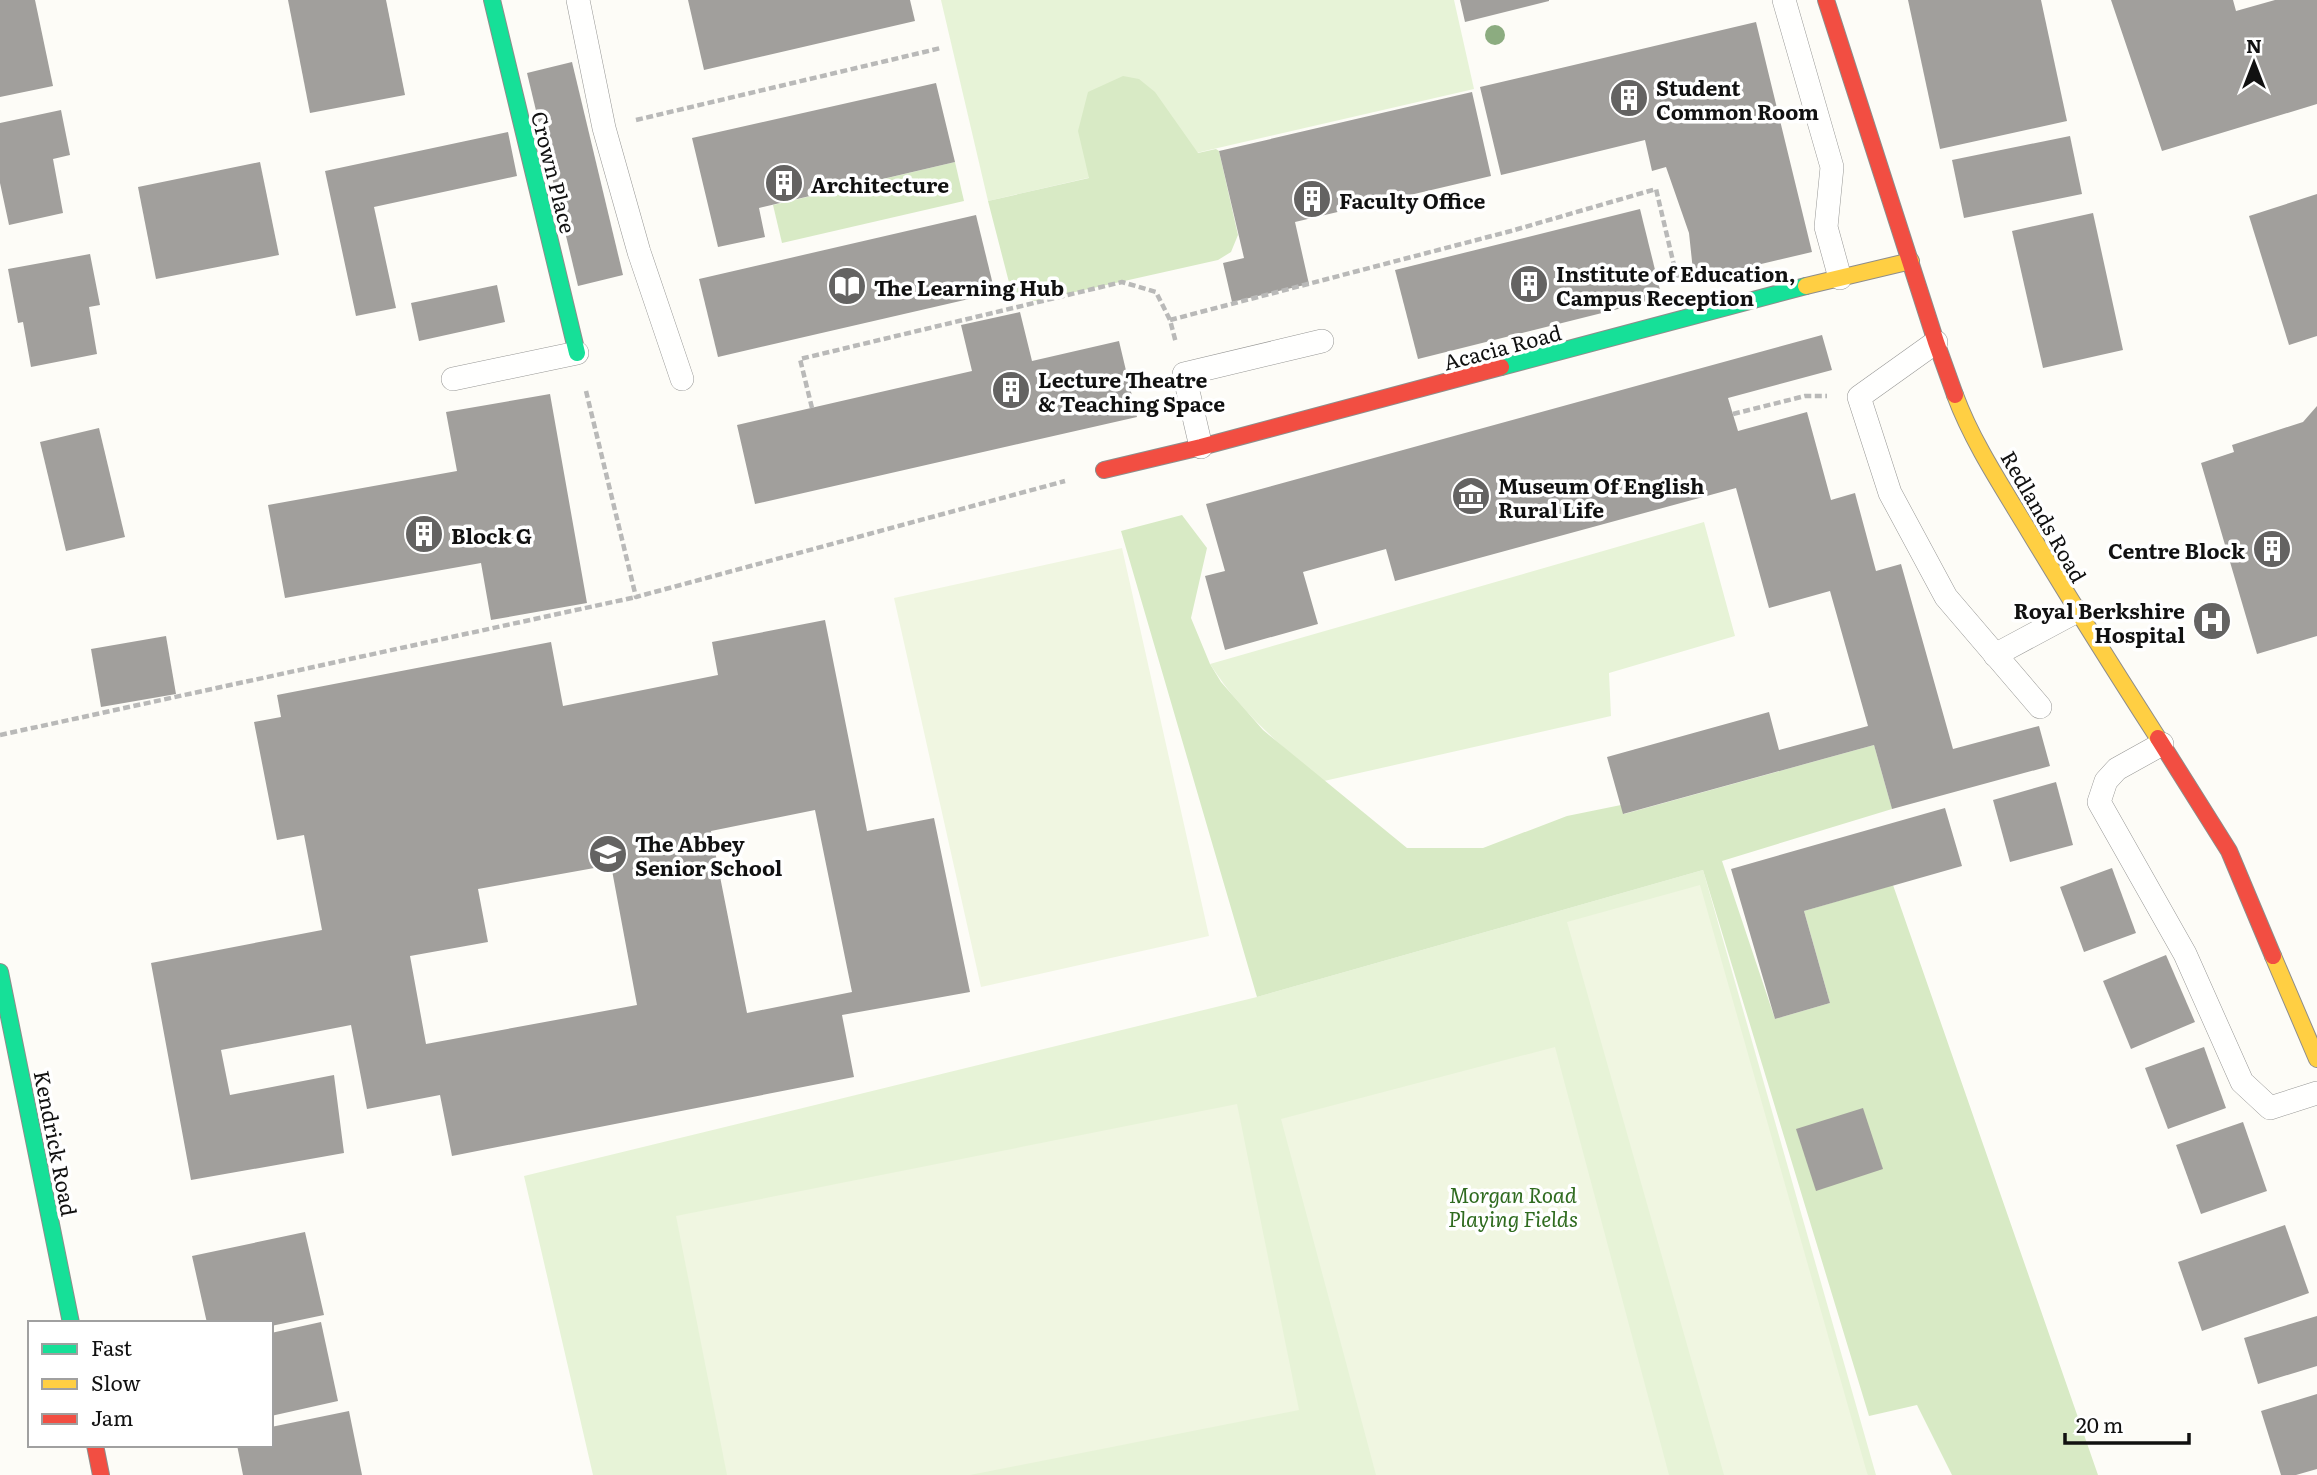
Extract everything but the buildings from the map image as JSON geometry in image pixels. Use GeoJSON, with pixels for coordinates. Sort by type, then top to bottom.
{"type":"FeatureCollection","features":[{"type":"Feature","properties":{"kind":"street","name":"Crown Place"},"geometry":{"type":"LineString","coordinates":[[492,0],[577,353]]}},
{"type":"Feature","properties":{"kind":"street","name":"Redlands Road"},"geometry":{"type":"LineString","coordinates":[[1826,0],[1936,342],[1962,413],[2006,493],[2077,611],[2230,851],[2317,1059]]}},
{"type":"Feature","properties":{"kind":"street","name":"Acacia Road"},"geometry":{"type":"LineString","coordinates":[[1104,470],[1911,261]]}},
{"type":"Feature","properties":{"kind":"street","name":"Kendrick Road"},"geometry":{"type":"LineString","coordinates":[[0,972],[7,1032],[71,1321]]}},
{"type":"Feature","properties":{"kind":"street"},"geometry":{"type":"LineString","coordinates":[[95,1447],[101,1475]]}},
{"type":"Feature","properties":{"kind":"lane"},"geometry":{"type":"LineString","coordinates":[[578,0],[604,128],[639,252],[682,379]]}},
{"type":"Feature","properties":{"kind":"lane"},"geometry":{"type":"LineString","coordinates":[[1784,0],[1832,167],[1826,227],[1840,278]]}},
{"type":"Feature","properties":{"kind":"lane"},"geometry":{"type":"LineString","coordinates":[[1201,447],[1184,374],[1322,341]]}},
{"type":"Feature","properties":{"kind":"lane"},"geometry":{"type":"LineString","coordinates":[[1936,342],[1859,397],[1890,493],[1946,597],[2040,706]]}},
{"type":"Feature","properties":{"kind":"lane"},"geometry":{"type":"LineString","coordinates":[[453,379],[577,353]]}},
{"type":"Feature","properties":{"kind":"lane"},"geometry":{"type":"LineString","coordinates":[[1995,655],[2077,611]]}},
{"type":"Feature","properties":{"kind":"lane"},"geometry":{"type":"LineString","coordinates":[[2162,744],[2117,769],[2106,781],[2099,802],[2185,954],[2242,1082],[2270,1108],[2317,1093]]}},
{"type":"Feature","properties":{"kind":"path"},"geometry":{"type":"LineString","coordinates":[[604,128],[942,48]]}},
{"type":"Feature","properties":{"kind":"path"},"geometry":{"type":"LineString","coordinates":[[1170,320],[1511,232],[1656,189],[1687,319]]}},
{"type":"Feature","properties":{"kind":"path"},"geometry":{"type":"LineString","coordinates":[[812,408],[800,359],[1122,282],[1156,292],[1170,320],[1184,374]]}},
{"type":"Feature","properties":{"kind":"path"},"geometry":{"type":"LineString","coordinates":[[577,353],[636,597]]}},
{"type":"Feature","properties":{"kind":"path"},"geometry":{"type":"LineString","coordinates":[[1733,414],[1805,396],[1859,397]]}},
{"type":"Feature","properties":{"kind":"path"},"geometry":{"type":"LineString","coordinates":[[0,736],[636,597],[1104,470]]}},
{"type":"Feature","properties":{"kind":"green space"},"geometry":{"type":"Polygon","coordinates":[[[941,0],[1454,0],[1474,89],[988,201],[941,0]]]}},
{"type":"Feature","properties":{"kind":"green space"},"geometry":{"type":"Polygon","coordinates":[[[1123,76],[1139,79],[1155,92],[1198,153],[1216,149],[1219,151],[1238,235],[1231,252],[1218,260],[1035,301],[1012,294],[988,201],[1089,178],[1078,131],[1088,92],[1123,76]]]}},
{"type":"Feature","properties":{"kind":"green space"},"geometry":{"type":"Polygon","coordinates":[[[955,162],[964,201],[782,243],[773,205],[955,162]]]}},
{"type":"Feature","properties":{"kind":"green space"},"geometry":{"type":"Polygon","coordinates":[[[1182,515],[1207,548],[1191,618],[1210,664],[1221,682],[1263,730],[1407,848],[1483,848],[1567,816],[1621,805],[1624,814],[1874,745],[1892,809],[1722,861],[1775,1019],[1830,1003],[1804,911],[1893,885],[2098,1475],[1952,1475],[1917,1405],[1869,1416],[1703,870],[1257,997],[1121,531],[1182,515]]]}},
{"type":"Feature","properties":{"kind":"green space"},"geometry":{"type":"Polygon","coordinates":[[[1704,522],[1735,636],[1609,673],[1611,716],[1324,781],[1262,727],[1234,697],[1210,664],[1704,522]]]}},
{"type":"Feature","properties":{"kind":"green space"},"geometry":{"type":"Polygon","coordinates":[[[1122,548],[1209,936],[981,987],[894,598],[1122,548]]]}},
{"type":"Feature","properties":{"kind":"green space","name":"Morgan Road Playing Fields"},"geometry":{"type":"Polygon","coordinates":[[[1703,870],[1876,1475],[593,1475],[524,1176],[1257,997],[1703,870]]]}},
{"type":"Feature","properties":{"kind":"green space"},"geometry":{"type":"Polygon","coordinates":[[[1700,885],[1868,1475],[1724,1475],[1567,922],[1700,885]]]}},
{"type":"Feature","properties":{"kind":"green space"},"geometry":{"type":"Polygon","coordinates":[[[1555,1047],[1669,1475],[1376,1475],[1281,1119],[1555,1047]]]}},
{"type":"Feature","properties":{"kind":"green space"},"geometry":{"type":"Polygon","coordinates":[[[1237,1104],[1299,1410],[970,1475],[727,1475],[676,1216],[1237,1104]]]}},
{"type":"Feature","properties":{"kind":"traffic: fast"},"geometry":{"type":"LineString","coordinates":[[492,0],[577,353]]}},
{"type":"Feature","properties":{"kind":"traffic: fast"},"geometry":{"type":"LineString","coordinates":[[1501,367],[1806,286]]}},
{"type":"Feature","properties":{"kind":"traffic: fast"},"geometry":{"type":"LineString","coordinates":[[0,972],[71,1321]]}},
{"type":"Feature","properties":{"kind":"traffic: slow"},"geometry":{"type":"LineString","coordinates":[[1806,286],[1911,261]]}},
{"type":"Feature","properties":{"kind":"traffic: slow"},"geometry":{"type":"LineString","coordinates":[[1955,395],[1978,446],[1997,479],[2158,738]]}},
{"type":"Feature","properties":{"kind":"traffic: slow"},"geometry":{"type":"LineString","coordinates":[[2273,956],[2317,1059]]}},
{"type":"Feature","properties":{"kind":"traffic: jam"},"geometry":{"type":"LineString","coordinates":[[1826,0],[1955,395]]}},
{"type":"Feature","properties":{"kind":"traffic: jam"},"geometry":{"type":"LineString","coordinates":[[1104,470],[1501,367]]}},
{"type":"Feature","properties":{"kind":"traffic: jam"},"geometry":{"type":"LineString","coordinates":[[2158,738],[2229,851],[2273,956]]}},
{"type":"Feature","properties":{"kind":"traffic: jam"},"geometry":{"type":"LineString","coordinates":[[95,1447],[101,1475]]}},
{"type":"Feature","properties":{"kind":"place","name":"Student Common Room"},"geometry":{"type":"Point","coordinates":[1629,98]}},
{"type":"Feature","properties":{"kind":"place","name":"Architecture"},"geometry":{"type":"Point","coordinates":[784,183]}},
{"type":"Feature","properties":{"kind":"place","name":"Faculty Office"},"geometry":{"type":"Point","coordinates":[1312,199]}},
{"type":"Feature","properties":{"kind":"place","name":"Institute of Education, Campus Reception"},"geometry":{"type":"Point","coordinates":[1529,284]}},
{"type":"Feature","properties":{"kind":"place","name":"The Learning Hub"},"geometry":{"type":"Point","coordinates":[847,286]}},
{"type":"Feature","properties":{"kind":"place","name":"Lecture Theatre & Teaching Space"},"geometry":{"type":"Point","coordinates":[1011,390]}},
{"type":"Feature","properties":{"kind":"place","name":"Museum Of English Rural Life"},"geometry":{"type":"Point","coordinates":[1471,496]}},
{"type":"Feature","properties":{"kind":"place","name":"Block G"},"geometry":{"type":"Point","coordinates":[424,534]}},
{"type":"Feature","properties":{"kind":"place","name":"Centre Block"},"geometry":{"type":"Point","coordinates":[2272,549]}},
{"type":"Feature","properties":{"kind":"place","name":"Royal Berkshire Hospital"},"geometry":{"type":"Point","coordinates":[2212,621]}},
{"type":"Feature","properties":{"kind":"place","name":"The Abbey Senior School"},"geometry":{"type":"Point","coordinates":[608,854]}}]}
